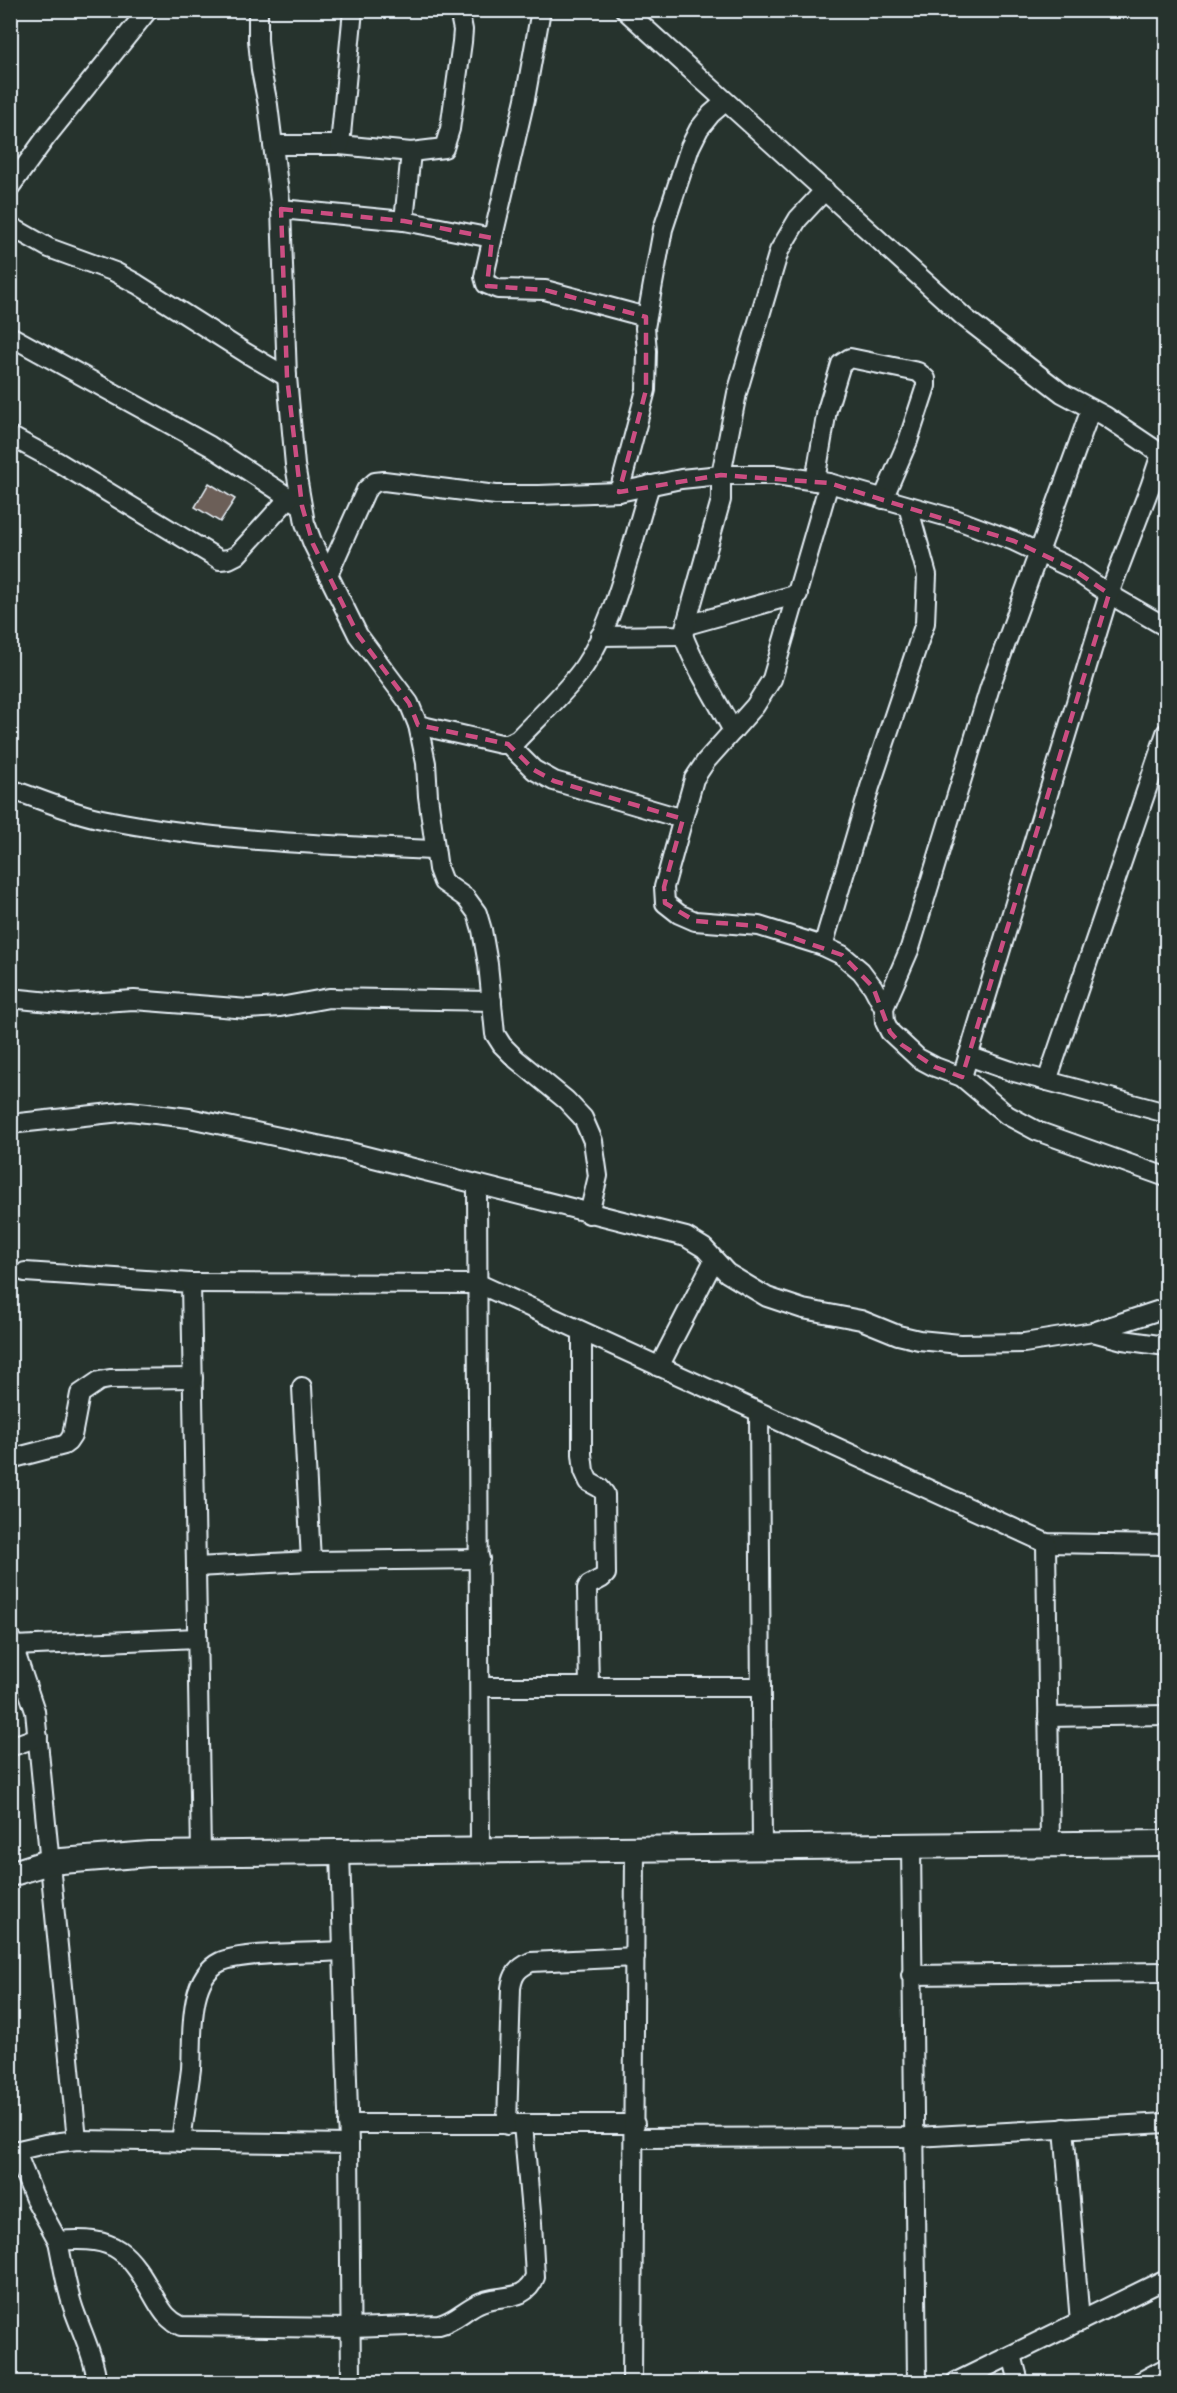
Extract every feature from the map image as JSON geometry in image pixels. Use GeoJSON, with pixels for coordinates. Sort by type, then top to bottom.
{"type":"FeatureCollection","features":[{"type":"Feature","properties":{"kind":"main road"},"geometry":{"type":"LineString","coordinates":[[10,1874],[49,1863],[150,1854],[1167,1844]]}},
{"type":"Feature","properties":{"kind":"street"},"geometry":{"type":"LineString","coordinates":[[10,187],[47,136],[148,10]]}},
{"type":"Feature","properties":{"kind":"street"},"geometry":{"type":"LineString","coordinates":[[258,10],[261,70],[281,209],[287,377],[295,465],[295,502],[358,635],[409,703],[418,725],[426,763],[434,850],[444,882],[466,898],[477,913],[484,941],[495,1034],[501,1045],[566,1100],[582,1118],[593,1141],[598,1176],[589,1214]]}},
{"type":"Feature","properties":{"kind":"street"},"geometry":{"type":"LineString","coordinates":[[340,145],[353,10]]}},
{"type":"Feature","properties":{"kind":"street"},"geometry":{"type":"LineString","coordinates":[[273,145],[340,145],[411,152],[441,149],[446,144],[464,30],[459,10]]}},
{"type":"Feature","properties":{"kind":"street"},"geometry":{"type":"LineString","coordinates":[[541,10],[525,99],[484,277],[486,284],[491,287],[545,290],[646,317]]}},
{"type":"Feature","properties":{"kind":"street"},"geometry":{"type":"LineString","coordinates":[[625,10],[965,318],[1062,393],[1143,440],[1164,455],[1109,594],[962,1077]]}},
{"type":"Feature","properties":{"kind":"street"},"geometry":{"type":"LineString","coordinates":[[619,492],[646,390],[646,317],[663,229],[679,178],[699,129],[725,102]]}},
{"type":"Feature","properties":{"kind":"street"},"geometry":{"type":"LineString","coordinates":[[404,221],[411,152]]}},
{"type":"Feature","properties":{"kind":"street"},"geometry":{"type":"LineString","coordinates":[[733,731],[720,705],[693,663],[685,630],[721,500],[721,475],[737,393],[779,251],[798,219],[825,190]]}},
{"type":"Feature","properties":{"kind":"street"},"geometry":{"type":"LineString","coordinates":[[281,209],[404,221],[492,238]]}},
{"type":"Feature","properties":{"kind":"street"},"geometry":{"type":"LineString","coordinates":[[10,226],[50,248],[115,272],[287,377]]}},
{"type":"Feature","properties":{"kind":"street"},"geometry":{"type":"LineString","coordinates":[[10,336],[210,446],[295,502]]}},
{"type":"Feature","properties":{"kind":"street"},"geometry":{"type":"LineString","coordinates":[[883,499],[908,441],[926,386],[926,379],[918,372],[850,358],[841,364],[827,410],[822,482],[798,594],[772,679],[755,706],[706,761],[694,779],[664,887],[665,903],[679,914],[695,921],[759,926],[823,946],[842,955],[861,971],[884,1008]]}},
{"type":"Feature","properties":{"kind":"street"},"geometry":{"type":"LineString","coordinates":[[1091,409],[990,687],[910,948],[884,1008],[885,1022],[890,1032],[918,1058],[962,1077],[1007,1115],[1037,1131],[1167,1177]]}},
{"type":"Feature","properties":{"kind":"street"},"geometry":{"type":"LineString","coordinates":[[10,436],[58,462],[220,560],[230,559],[237,555],[295,502]]}},
{"type":"Feature","properties":{"kind":"street"},"geometry":{"type":"LineString","coordinates":[[328,575],[366,490],[375,482],[384,481],[496,495],[586,495],[619,492],[681,479],[721,475],[776,475],[822,482],[955,519],[1038,552],[1071,568],[1109,594],[1167,627]]}},
{"type":"Feature","properties":{"kind":"street"},"geometry":{"type":"LineString","coordinates":[[508,744],[518,739],[569,685],[581,670],[600,636],[611,610],[650,485]]}},
{"type":"Feature","properties":{"kind":"street"},"geometry":{"type":"LineString","coordinates":[[823,946],[870,787],[925,623],[927,575],[908,506]]}},
{"type":"Feature","properties":{"kind":"street"},"geometry":{"type":"LineString","coordinates":[[600,636],[685,630],[798,594]]}},
{"type":"Feature","properties":{"kind":"street"},"geometry":{"type":"LineString","coordinates":[[418,725],[461,736],[508,744],[534,770],[554,781],[683,819]]}},
{"type":"Feature","properties":{"kind":"street"},"geometry":{"type":"LineString","coordinates":[[1047,1081],[1167,733]]}},
{"type":"Feature","properties":{"kind":"street"},"geometry":{"type":"LineString","coordinates":[[10,789],[99,819],[182,832],[322,845],[434,850]]}},
{"type":"Feature","properties":{"kind":"street"},"geometry":{"type":"LineString","coordinates":[[10,998],[70,1004],[134,1000],[248,1009],[280,1007],[329,998],[492,1001]]}},
{"type":"Feature","properties":{"kind":"street"},"geometry":{"type":"LineString","coordinates":[[968,1056],[1047,1081],[1167,1113]]}},
{"type":"Feature","properties":{"kind":"street"},"geometry":{"type":"LineString","coordinates":[[10,1124],[130,1111],[189,1118],[346,1151],[477,1186],[686,1237],[704,1248],[727,1273],[767,1297],[803,1309],[861,1320],[898,1335],[919,1340],[960,1344],[1024,1343],[1093,1332],[1167,1308]]}},
{"type":"Feature","properties":{"kind":"street"},"geometry":{"type":"LineString","coordinates":[[477,1186],[480,1851]]}},
{"type":"Feature","properties":{"kind":"street"},"geometry":{"type":"LineString","coordinates":[[658,1367],[714,1260]]}},
{"type":"Feature","properties":{"kind":"street"},"geometry":{"type":"LineString","coordinates":[[25,1272],[191,1283],[478,1284],[1046,1543],[1167,1545]]}},
{"type":"Feature","properties":{"kind":"street"},"geometry":{"type":"LineString","coordinates":[[191,1283],[201,1853]]}},
{"type":"Feature","properties":{"kind":"street"},"geometry":{"type":"LineString","coordinates":[[582,1332],[584,1471],[589,1482],[605,1494],[606,1574],[587,1588],[589,1687]]}},
{"type":"Feature","properties":{"kind":"street"},"geometry":{"type":"LineString","coordinates":[[1093,1332],[1123,1340],[1167,1346]]}},
{"type":"Feature","properties":{"kind":"street"},"geometry":{"type":"LineString","coordinates":[[10,1459],[64,1445],[72,1436],[80,1394],[99,1381],[193,1378]]}},
{"type":"Feature","properties":{"kind":"street"},"geometry":{"type":"LineString","coordinates":[[302,1387],[311,1561]]}},
{"type":"Feature","properties":{"kind":"street"},"geometry":{"type":"LineString","coordinates":[[759,1414],[762,1848]]}},
{"type":"Feature","properties":{"kind":"street"},"geometry":{"type":"LineString","coordinates":[[1046,1543],[1050,1845]]}},
{"type":"Feature","properties":{"kind":"street"},"geometry":{"type":"LineString","coordinates":[[196,1567],[311,1561],[480,1559]]}},
{"type":"Feature","properties":{"kind":"street"},"geometry":{"type":"LineString","coordinates":[[77,2140],[35,1711],[13,1642],[197,1638]]}},
{"type":"Feature","properties":{"kind":"street"},"geometry":{"type":"LineString","coordinates":[[480,1687],[761,1687]]}},
{"type":"Feature","properties":{"kind":"street"},"geometry":{"type":"LineString","coordinates":[[1048,1717],[1167,1715]]}},
{"type":"Feature","properties":{"kind":"street"},"geometry":{"type":"LineString","coordinates":[[10,1747],[38,1737]]}},
{"type":"Feature","properties":{"kind":"street"},"geometry":{"type":"LineString","coordinates":[[911,1846],[917,2382]]}},
{"type":"Feature","properties":{"kind":"street"},"geometry":{"type":"LineString","coordinates":[[632,2382],[635,1849]]}},
{"type":"Feature","properties":{"kind":"street"},"geometry":{"type":"LineString","coordinates":[[340,1852],[349,2144],[351,2382]]}},
{"type":"Feature","properties":{"kind":"street"},"geometry":{"type":"LineString","coordinates":[[181,2142],[191,2068],[194,2011],[200,1984],[210,1971],[220,1962],[242,1957],[343,1952]]}},
{"type":"Feature","properties":{"kind":"street"},"geometry":{"type":"LineString","coordinates":[[58,2241],[81,2239],[114,2245],[142,2274],[170,2321],[181,2326],[351,2328],[439,2325],[452,2322],[477,2304],[522,2294],[528,2290],[535,2277],[532,2223],[515,2125],[511,1988],[516,1972],[531,1962],[635,1956]]}},
{"type":"Feature","properties":{"kind":"street"},"geometry":{"type":"LineString","coordinates":[[911,1975],[1167,1972]]}},
{"type":"Feature","properties":{"kind":"street"},"geometry":{"type":"LineString","coordinates":[[348,2124],[515,2125],[635,2131],[916,2137],[1167,2123]]}},
{"type":"Feature","properties":{"kind":"street"},"geometry":{"type":"LineString","coordinates":[[1064,2128],[1080,2322]]}},
{"type":"Feature","properties":{"kind":"street"},"geometry":{"type":"LineString","coordinates":[[97,2382],[87,2341],[74,2311],[65,2279],[58,2241],[13,2151],[77,2140],[349,2144]]}},
{"type":"Feature","properties":{"kind":"street"},"geometry":{"type":"LineString","coordinates":[[956,2382],[1167,2279]]}},
{"type":"Feature","properties":{"kind":"street"},"geometry":{"type":"LineString","coordinates":[[1011,2355],[1019,2382]]}},
{"type":"Feature","properties":{"kind":"street"},"geometry":{"type":"LineString","coordinates":[[1140,2382],[1167,2368]]}},
{"type":"Feature","properties":{"kind":"highlighted area"},"geometry":{"type":"Polygon","coordinates":[[[281,209],[404,221],[492,238],[487,286],[545,290],[646,317],[646,390],[619,492],[721,475],[829,483],[1014,541],[1071,568],[1109,594],[962,1077],[935,1067],[902,1045],[890,1032],[873,987],[842,955],[759,926],[695,921],[665,903],[664,887],[683,819],[554,781],[534,770],[508,744],[418,725],[409,703],[358,635],[313,544],[302,506],[287,377],[281,209]]]}},
{"type":"Feature","properties":{"kind":"building"},"geometry":{"type":"Polygon","coordinates":[[[209,483],[235,499],[220,522],[195,507],[209,483]]]}}]}
